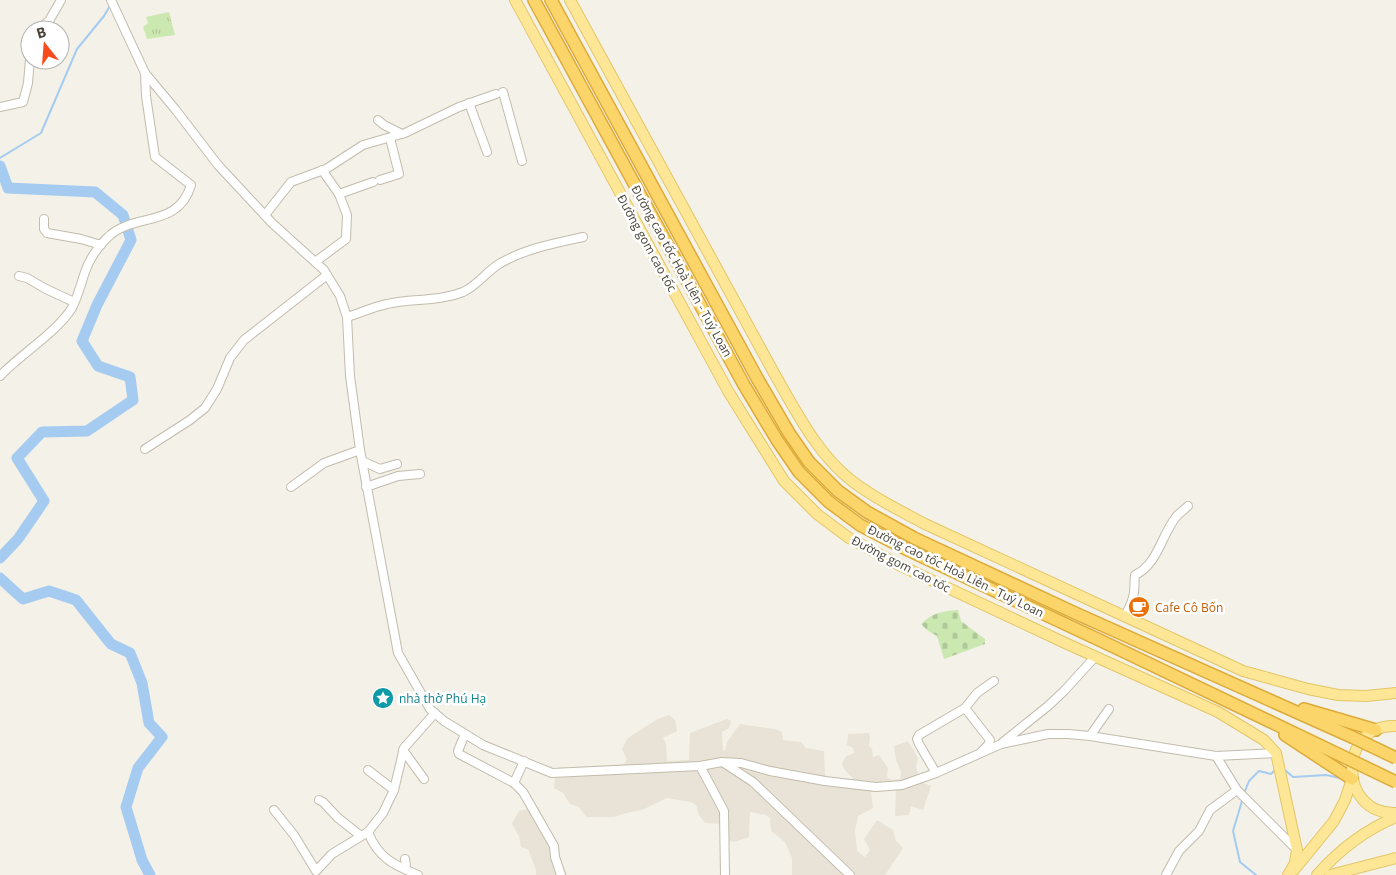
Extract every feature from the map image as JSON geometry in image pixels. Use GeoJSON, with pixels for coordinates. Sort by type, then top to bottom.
{"type":"FeatureCollection","features":[{"type":"Feature","properties":{"kind":"highway","name":"Đường cao tốc Hoà Liên - Tuý Loan"},"geometry":{"type":"LineString","coordinates":[[534,0],[744,385],[798,472],[829,502],[860,525],[908,550],[1396,782]]}},
{"type":"Feature","properties":{"kind":"highway","name":"Đường cao tốc Hoà Liên - Tuý Loan"},"geometry":{"type":"LineString","coordinates":[[551,0],[757,378],[789,433],[809,462],[838,491],[867,512],[914,538],[1074,613],[1396,758]]}},
{"type":"Feature","properties":{"kind":"highway"},"geometry":{"type":"LineString","coordinates":[[1074,613],[1309,711],[1376,730]]}},
{"type":"Feature","properties":{"kind":"highway"},"geometry":{"type":"LineString","coordinates":[[1112,646],[1285,735],[1352,779]]}},
{"type":"Feature","properties":{"kind":"main road","name":"Đường gom cao tốc"},"geometry":{"type":"LineString","coordinates":[[515,0],[728,391],[784,482],[817,514],[849,538],[898,564],[1095,657],[1218,712],[1264,740],[1276,753]]}},
{"type":"Feature","properties":{"kind":"main road"},"geometry":{"type":"LineString","coordinates":[[570,0],[804,425],[823,452],[851,480],[876,498],[926,524],[1243,671],[1308,689],[1338,695],[1366,696],[1396,693]]}},
{"type":"Feature","properties":{"kind":"main road"},"geometry":{"type":"LineString","coordinates":[[1394,725],[1376,730],[1364,738],[1355,750],[1351,764],[1352,779],[1357,792],[1366,803],[1379,811],[1396,815]]}},
{"type":"Feature","properties":{"kind":"main road"},"geometry":{"type":"LineString","coordinates":[[1276,753],[1297,850],[1295,863],[1288,875]]}},
{"type":"Feature","properties":{"kind":"main road"},"geometry":{"type":"LineString","coordinates":[[1288,875],[1334,822],[1345,800],[1352,779]]}},
{"type":"Feature","properties":{"kind":"main road"},"geometry":{"type":"LineString","coordinates":[[1317,875],[1356,839],[1396,815]]}},
{"type":"Feature","properties":{"kind":"main road"},"geometry":{"type":"LineString","coordinates":[[1330,875],[1396,858]]}},
{"type":"Feature","properties":{"kind":"street"},"geometry":{"type":"LineString","coordinates":[[49,20],[62,0]]}},
{"type":"Feature","properties":{"kind":"street"},"geometry":{"type":"LineString","coordinates":[[120,0],[113,5],[145,73],[218,165],[265,215],[315,262],[327,275],[340,296],[347,317],[350,376],[366,487],[398,653],[416,688],[430,709],[465,734],[483,745],[552,773],[700,766],[722,762],[741,763],[825,781],[876,787],[902,785],[936,773],[1001,744],[1048,734],[1090,736],[1216,756],[1276,753]]}},
{"type":"Feature","properties":{"kind":"street"},"geometry":{"type":"LineString","coordinates":[[0,107],[23,102],[29,70]]}},
{"type":"Feature","properties":{"kind":"street"},"geometry":{"type":"LineString","coordinates":[[0,376],[60,324],[74,302],[86,270],[101,245],[109,236],[120,229],[163,216],[176,209],[187,197],[191,185],[155,157],[146,96],[145,73]]}},
{"type":"Feature","properties":{"kind":"street"},"geometry":{"type":"LineString","coordinates":[[265,215],[292,182],[322,170],[363,146],[402,134],[441,114],[499,93],[522,161]]}},
{"type":"Feature","properties":{"kind":"street"},"geometry":{"type":"LineString","coordinates":[[469,103],[487,152]]}},
{"type":"Feature","properties":{"kind":"street"},"geometry":{"type":"LineString","coordinates":[[378,120],[384,126],[402,134]]}},
{"type":"Feature","properties":{"kind":"street"},"geometry":{"type":"LineString","coordinates":[[339,194],[399,174],[390,138]]}},
{"type":"Feature","properties":{"kind":"street"},"geometry":{"type":"LineString","coordinates":[[315,262],[346,239],[347,215],[339,194],[322,170]]}},
{"type":"Feature","properties":{"kind":"street"},"geometry":{"type":"LineString","coordinates":[[44,219],[44,229],[47,233],[81,239],[101,245]]}},
{"type":"Feature","properties":{"kind":"street"},"geometry":{"type":"LineString","coordinates":[[347,317],[387,304],[436,299],[462,292],[473,286],[506,260],[554,243],[583,237]]}},
{"type":"Feature","properties":{"kind":"street"},"geometry":{"type":"LineString","coordinates":[[145,449],[205,408],[217,389],[230,358],[244,340],[327,275]]}},
{"type":"Feature","properties":{"kind":"street"},"geometry":{"type":"LineString","coordinates":[[20,276],[28,278],[74,302]]}},
{"type":"Feature","properties":{"kind":"street"},"geometry":{"type":"LineString","coordinates":[[291,487],[324,463],[360,450]]}},
{"type":"Feature","properties":{"kind":"street"},"geometry":{"type":"LineString","coordinates":[[362,461],[380,469],[397,464]]}},
{"type":"Feature","properties":{"kind":"street"},"geometry":{"type":"LineString","coordinates":[[366,487],[398,476],[420,474]]}},
{"type":"Feature","properties":{"kind":"street"},"geometry":{"type":"LineString","coordinates":[[1124,617],[1131,605],[1135,590],[1133,584],[1135,575],[1144,570],[1176,517],[1188,506]]}},
{"type":"Feature","properties":{"kind":"street"},"geometry":{"type":"LineString","coordinates":[[1001,744],[1048,706],[1095,657]]}},
{"type":"Feature","properties":{"kind":"street"},"geometry":{"type":"LineString","coordinates":[[936,773],[917,739],[919,735],[965,708],[978,693],[994,681]]}},
{"type":"Feature","properties":{"kind":"street"},"geometry":{"type":"LineString","coordinates":[[965,708],[990,740],[988,745],[978,754]]}},
{"type":"Feature","properties":{"kind":"street"},"geometry":{"type":"LineString","coordinates":[[1090,736],[1109,709]]}},
{"type":"Feature","properties":{"kind":"street"},"geometry":{"type":"LineString","coordinates":[[274,810],[294,835],[316,871],[332,854],[364,834],[384,813],[394,790],[403,750],[414,735],[435,714]]}},
{"type":"Feature","properties":{"kind":"street"},"geometry":{"type":"LineString","coordinates":[[465,734],[458,751],[459,754],[514,783],[523,792],[554,846],[555,857],[561,875]]}},
{"type":"Feature","properties":{"kind":"street"},"geometry":{"type":"LineString","coordinates":[[403,750],[424,779]]}},
{"type":"Feature","properties":{"kind":"street"},"geometry":{"type":"LineString","coordinates":[[1216,756],[1236,790],[1297,850]]}},
{"type":"Feature","properties":{"kind":"street"},"geometry":{"type":"LineString","coordinates":[[514,783],[524,762]]}},
{"type":"Feature","properties":{"kind":"street"},"geometry":{"type":"LineString","coordinates":[[722,762],[753,782],[850,875]]}},
{"type":"Feature","properties":{"kind":"street"},"geometry":{"type":"LineString","coordinates":[[700,766],[724,811],[725,875]]}},
{"type":"Feature","properties":{"kind":"street"},"geometry":{"type":"LineString","coordinates":[[753,782],[750,777],[750,771],[758,767]]}},
{"type":"Feature","properties":{"kind":"street"},"geometry":{"type":"LineString","coordinates":[[368,770],[394,790]]}},
{"type":"Feature","properties":{"kind":"street"},"geometry":{"type":"LineString","coordinates":[[1166,875],[1179,851],[1199,831],[1210,810],[1236,790]]}},
{"type":"Feature","properties":{"kind":"street"},"geometry":{"type":"LineString","coordinates":[[319,800],[364,834],[378,852],[393,864],[418,875]]}},
{"type":"Feature","properties":{"kind":"street"},"geometry":{"type":"LineString","coordinates":[[404,869],[406,866],[405,859]]}},
{"type":"Feature","properties":{"kind":"shaded area"},"geometry":{"type":"Polygon","coordinates":[[[669,715],[675,720],[677,731],[663,738],[666,744],[667,761],[689,760],[690,733],[727,719],[731,721],[729,728],[722,732],[723,750],[725,751],[727,742],[740,724],[775,729],[782,732],[783,740],[801,742],[806,748],[824,751],[825,775],[829,778],[853,779],[844,769],[842,763],[846,756],[854,752],[853,748],[847,745],[848,734],[869,733],[869,746],[872,749],[873,757],[879,755],[888,768],[887,777],[892,780],[900,779],[901,772],[896,760],[894,746],[908,741],[918,758],[916,767],[921,782],[931,786],[923,810],[911,806],[909,815],[895,816],[896,789],[871,792],[873,808],[858,816],[855,831],[857,851],[865,857],[870,850],[864,839],[877,820],[893,830],[896,841],[903,848],[885,875],[792,875],[792,858],[785,842],[771,831],[770,818],[766,815],[750,812],[749,837],[735,842],[722,839],[722,824],[705,823],[699,815],[696,805],[691,802],[667,798],[642,810],[614,817],[586,817],[579,807],[570,804],[563,793],[554,788],[556,768],[624,764],[627,760],[622,749],[628,738],[656,720],[669,715]]]}},
{"type":"Feature","properties":{"kind":"shaded area"},"geometry":{"type":"Polygon","coordinates":[[[538,807],[559,847],[560,856],[567,875],[536,875],[528,849],[521,847],[519,836],[512,824],[519,811],[538,807]]]}},
{"type":"Feature","properties":{"kind":"green space"},"geometry":{"type":"Polygon","coordinates":[[[169,12],[175,35],[147,39],[143,27],[148,23],[146,17],[169,12]]]}},
{"type":"Feature","properties":{"kind":"green space"},"geometry":{"type":"Polygon","coordinates":[[[958,610],[961,621],[985,639],[985,644],[944,659],[937,636],[921,624],[929,617],[938,613],[958,610]]]}},
{"type":"Feature","properties":{"kind":"waterway"},"geometry":{"type":"LineString","coordinates":[[0,158],[41,133],[77,49],[104,16],[111,4]]}},
{"type":"Feature","properties":{"kind":"waterway"},"geometry":{"type":"LineString","coordinates":[[0,166],[8,188],[95,192],[123,215],[131,240],[97,305],[82,341],[98,366],[130,377],[133,400],[87,431],[42,432],[17,458],[44,501],[18,539],[0,558]]}},
{"type":"Feature","properties":{"kind":"waterway"},"geometry":{"type":"LineString","coordinates":[[0,578],[23,599],[49,591],[76,600],[111,644],[130,653],[142,683],[149,723],[162,737],[138,768],[126,807],[142,860],[150,875]]}},
{"type":"Feature","properties":{"kind":"waterway"},"geometry":{"type":"LineString","coordinates":[[1245,791],[1249,781],[1259,771],[1271,774],[1275,770]]}},
{"type":"Feature","properties":{"kind":"waterway"},"geometry":{"type":"LineString","coordinates":[[1285,770],[1293,777],[1326,775],[1340,778]]}},
{"type":"Feature","properties":{"kind":"waterway"},"geometry":{"type":"LineString","coordinates":[[1242,801],[1233,831],[1240,862],[1256,875]]}},
{"type":"Feature","properties":{"kind":"place","name":"Cafe Cô Bốn"},"geometry":{"type":"Point","coordinates":[1139,607]}},
{"type":"Feature","properties":{"kind":"place","name":"nhà thờ Phú Hạ"},"geometry":{"type":"Point","coordinates":[383,698]}}]}
